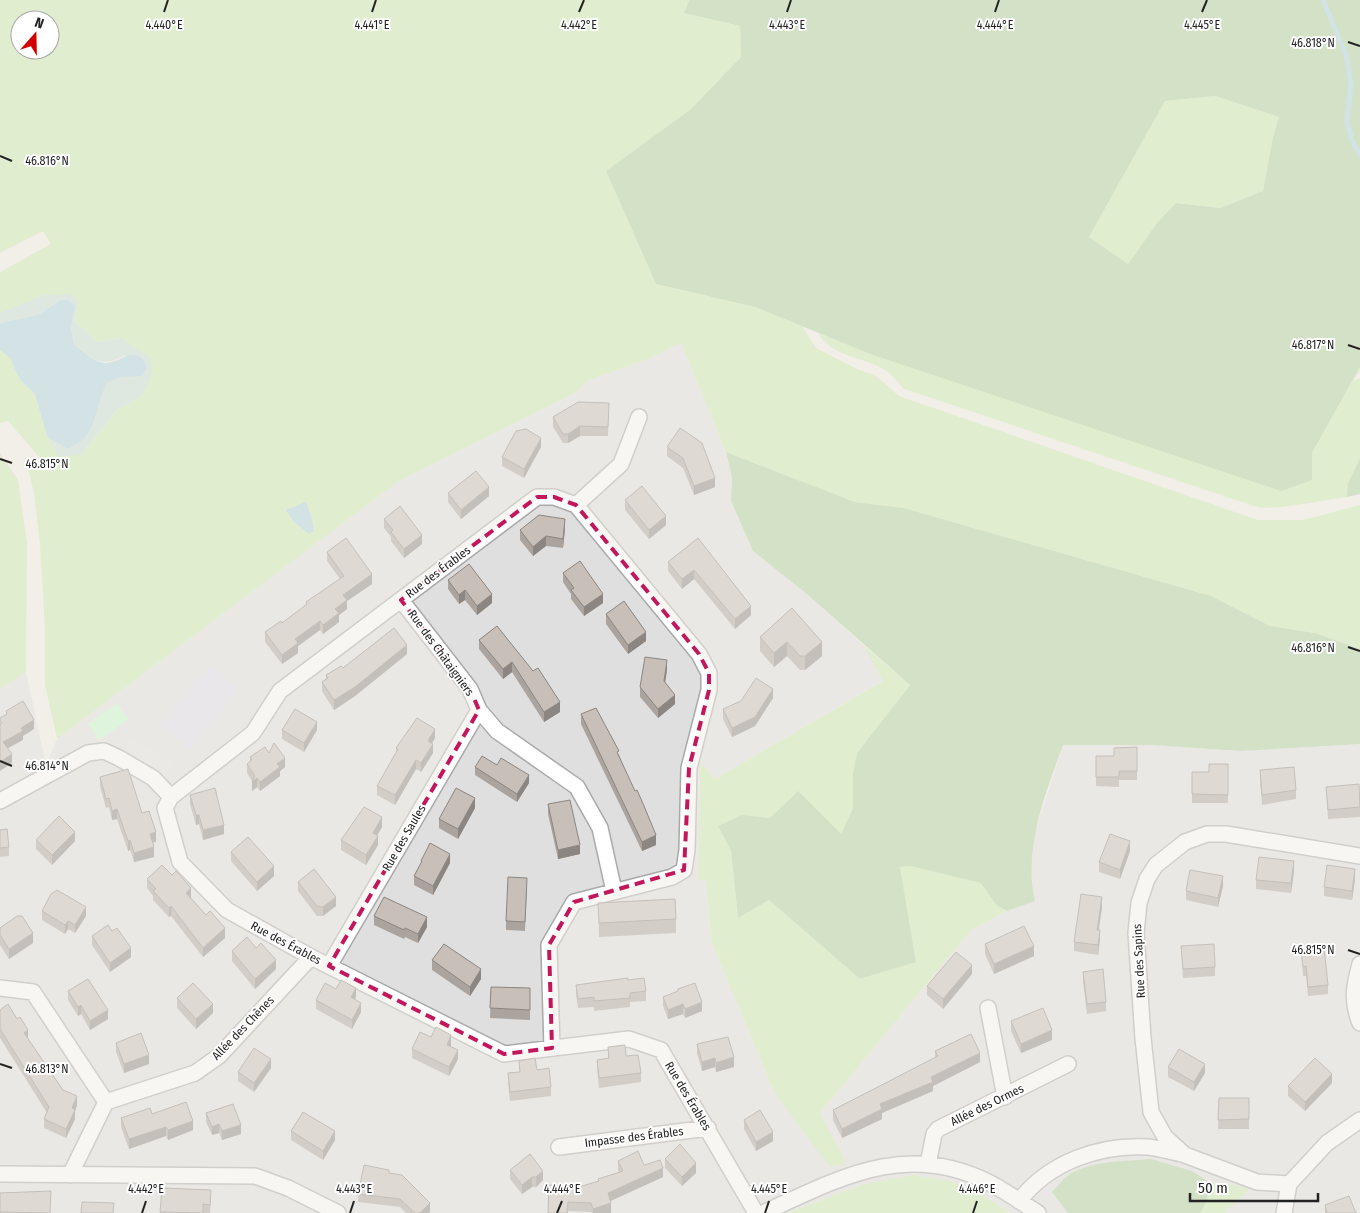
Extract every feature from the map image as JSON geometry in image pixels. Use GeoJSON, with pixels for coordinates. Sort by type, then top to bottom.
{"type":"FeatureCollection","features":[{"type":"Feature","properties":{"kind":"street"},"geometry":{"type":"LineString","coordinates":[[552,1048],[549,945],[574,902],[672,877],[684,870],[687,850],[689,768],[710,690],[709,673],[699,654],[576,505],[621,464],[638,417]]}},
{"type":"Feature","properties":{"kind":"street","name":"Rue des Érables"},"geometry":{"type":"LineString","coordinates":[[576,505],[554,497],[538,497],[280,691],[253,733],[171,797],[165,808],[180,862],[227,910],[311,957],[504,1054],[628,1040],[661,1050],[756,1213]]}},
{"type":"Feature","properties":{"kind":"street","name":"Rue des Châtaigniers"},"geometry":{"type":"LineString","coordinates":[[401,600],[470,689],[479,710],[497,731],[577,787],[600,828],[614,891]]}},
{"type":"Feature","properties":{"kind":"street","name":"Rue des Saules"},"geometry":{"type":"LineString","coordinates":[[329,966],[479,710]]}},
{"type":"Feature","properties":{"kind":"street"},"geometry":{"type":"LineString","coordinates":[[0,801],[88,753],[104,751],[153,778],[171,797]]}},
{"type":"Feature","properties":{"kind":"street","name":"Rue des Sapins"},"geometry":{"type":"LineString","coordinates":[[1290,1184],[1258,1182],[1185,1155],[1164,1137],[1151,1112],[1143,1038],[1136,933],[1139,903],[1147,878],[1156,865],[1186,842],[1207,834],[1226,834],[1360,856]]}},
{"type":"Feature","properties":{"kind":"street","name":"Allée des Chênes"},"geometry":{"type":"LineString","coordinates":[[106,1102],[195,1073],[218,1056],[311,957]]}},
{"type":"Feature","properties":{"kind":"street"},"geometry":{"type":"LineString","coordinates":[[1360,964],[1353,988],[1354,1008],[1360,1023]]}},
{"type":"Feature","properties":{"kind":"street"},"geometry":{"type":"LineString","coordinates":[[0,988],[32,992],[106,1102],[70,1175]]}},
{"type":"Feature","properties":{"kind":"street"},"geometry":{"type":"LineString","coordinates":[[988,1008],[1005,1097]]}},
{"type":"Feature","properties":{"kind":"street","name":"Allée des Ormes"},"geometry":{"type":"LineString","coordinates":[[928,1164],[934,1134],[938,1129],[1068,1064]]}},
{"type":"Feature","properties":{"kind":"street"},"geometry":{"type":"LineString","coordinates":[[1284,1213],[1290,1184],[1327,1143],[1360,1120]]}},
{"type":"Feature","properties":{"kind":"street","name":"Impasse des Érables"},"geometry":{"type":"LineString","coordinates":[[560,1147],[708,1128]]}},
{"type":"Feature","properties":{"kind":"street"},"geometry":{"type":"LineString","coordinates":[[1019,1201],[1044,1174],[1088,1153],[1123,1146],[1150,1147],[1185,1155]]}},
{"type":"Feature","properties":{"kind":"street"},"geometry":{"type":"LineString","coordinates":[[763,1213],[846,1176],[879,1167],[913,1162],[953,1169],[989,1182],[1038,1213]]}},
{"type":"Feature","properties":{"kind":"street"},"geometry":{"type":"LineString","coordinates":[[0,1174],[255,1176],[288,1188],[338,1213]]}},
{"type":"Feature","properties":{"kind":"highlighted area"},"geometry":{"type":"Polygon","coordinates":[[[537,497],[554,497],[576,505],[699,654],[709,673],[709,690],[689,768],[684,870],[574,902],[549,945],[552,1048],[504,1054],[329,966],[479,710],[470,689],[401,600],[537,497]]]}},
{"type":"Feature","properties":{"kind":"shaded area"},"geometry":{"type":"Polygon","coordinates":[[[681,343],[726,452],[732,477],[731,501],[753,551],[808,595],[863,645],[884,680],[715,779],[700,763],[698,881],[706,879],[711,941],[775,1094],[845,1163],[820,1113],[971,930],[1007,911],[1034,901],[1031,864],[1032,842],[1063,745],[1152,745],[1240,751],[1360,744],[1360,1213],[1010,1213],[989,1199],[861,1185],[788,1213],[0,1213],[0,689],[26,672],[46,765],[57,739],[399,481],[575,393],[587,381],[648,359],[681,343]]]}},
{"type":"Feature","properties":{"kind":"shaded area"},"geometry":{"type":"Polygon","coordinates":[[[210,665],[239,689],[190,750],[160,724],[210,665]]]}},
{"type":"Feature","properties":{"kind":"shaded area"},"geometry":{"type":"Polygon","coordinates":[[[132,738],[173,764],[164,778],[123,752],[132,738]]]}},
{"type":"Feature","properties":{"kind":"green space"},"geometry":{"type":"Polygon","coordinates":[[[0,0],[689,0],[684,13],[740,26],[741,57],[691,109],[606,171],[656,284],[755,307],[802,326],[816,348],[859,370],[875,375],[899,396],[1258,520],[1303,520],[1360,505],[1360,649],[1315,633],[1270,626],[1211,596],[904,508],[855,502],[726,452],[681,343],[648,359],[587,381],[575,393],[399,481],[57,739],[45,685],[45,630],[40,545],[34,493],[27,465],[52,472],[8,421],[0,423],[0,350],[10,358],[20,380],[35,394],[41,411],[81,455],[117,410],[142,395],[120,338],[98,342],[75,322],[78,301],[45,295],[0,314],[0,272],[51,244],[43,231],[0,253],[0,0]]]}},
{"type":"Feature","properties":{"kind":"green space"},"geometry":{"type":"Polygon","coordinates":[[[689,0],[1360,0],[1360,367],[1312,453],[1312,480],[1281,491],[870,354],[755,307],[656,284],[606,171],[691,109],[741,57],[740,26],[684,13],[689,0]],[[1215,96],[1165,101],[1089,237],[1128,264],[1157,223],[1176,203],[1220,208],[1263,191],[1273,137],[1279,117],[1215,96]]]}},
{"type":"Feature","properties":{"kind":"green space"},"geometry":{"type":"Polygon","coordinates":[[[1215,96],[1279,117],[1273,137],[1263,191],[1220,208],[1176,203],[1157,223],[1128,264],[1089,237],[1165,101],[1215,96]]]}},
{"type":"Feature","properties":{"kind":"green space"},"geometry":{"type":"Polygon","coordinates":[[[72,294],[78,301],[75,322],[98,342],[120,338],[151,358],[151,376],[142,395],[117,410],[81,455],[59,457],[47,436],[67,449],[107,383],[118,378],[142,376],[124,355],[110,362],[103,362],[92,358],[74,344],[71,327],[75,306],[60,300],[38,315],[0,323],[0,314],[4,311],[45,295],[72,294]]]}},
{"type":"Feature","properties":{"kind":"green space"},"geometry":{"type":"Polygon","coordinates":[[[818,333],[870,354],[1312,480],[1312,453],[1360,367],[1360,371],[1354,380],[1360,378],[1360,458],[1348,483],[1347,497],[1292,506],[1260,508],[904,389],[885,370],[831,347],[823,341],[818,333]]]}},
{"type":"Feature","properties":{"kind":"green space"},"geometry":{"type":"Polygon","coordinates":[[[726,452],[855,502],[904,508],[1211,596],[1270,626],[1315,633],[1360,649],[1360,744],[1240,751],[1152,745],[1063,745],[1043,802],[1034,842],[1032,881],[1035,901],[1007,911],[996,905],[981,883],[910,866],[900,867],[916,962],[860,979],[769,900],[738,918],[731,851],[718,826],[742,815],[770,818],[798,791],[841,834],[853,808],[853,774],[857,753],[910,685],[808,595],[753,551],[731,501],[732,477],[726,452]]]}},
{"type":"Feature","properties":{"kind":"green space"},"geometry":{"type":"Polygon","coordinates":[[[0,453],[18,480],[27,543],[26,672],[0,689],[0,453]]]}},
{"type":"Feature","properties":{"kind":"green space"},"geometry":{"type":"Polygon","coordinates":[[[1360,458],[1360,494],[1347,497],[1348,483],[1360,458]]]}},
{"type":"Feature","properties":{"kind":"green space"},"geometry":{"type":"Polygon","coordinates":[[[863,645],[910,685],[857,753],[853,774],[853,808],[841,834],[770,818],[742,816],[718,826],[731,851],[738,918],[769,900],[860,979],[916,962],[900,867],[910,866],[981,883],[996,905],[1007,911],[971,930],[820,1113],[846,1163],[830,1167],[775,1094],[711,941],[706,879],[698,881],[700,762],[715,779],[883,681],[863,645]]]}},
{"type":"Feature","properties":{"kind":"green space"},"geometry":{"type":"Polygon","coordinates":[[[117,703],[129,719],[99,740],[88,724],[117,703]]]}},
{"type":"Feature","properties":{"kind":"green space"},"geometry":{"type":"Polygon","coordinates":[[[1151,1159],[1192,1171],[1209,1182],[1207,1200],[1200,1213],[1068,1213],[1052,1192],[1062,1181],[1077,1170],[1108,1162],[1151,1159]]]}},
{"type":"Feature","properties":{"kind":"green space"},"geometry":{"type":"Polygon","coordinates":[[[913,1175],[952,1181],[989,1199],[1010,1213],[788,1213],[861,1185],[913,1175]]]}},
{"type":"Feature","properties":{"kind":"green space"},"geometry":{"type":"Polygon","coordinates":[[[1209,1182],[1251,1188],[1224,1213],[1200,1213],[1207,1200],[1209,1182]]]}},
{"type":"Feature","properties":{"kind":"water"},"geometry":{"type":"Polygon","coordinates":[[[60,300],[69,300],[75,306],[71,327],[74,344],[84,353],[104,363],[110,363],[133,355],[139,356],[147,368],[142,376],[118,378],[107,383],[90,429],[78,443],[67,449],[47,436],[35,394],[20,380],[10,358],[0,350],[0,323],[38,315],[60,300]]]}},
{"type":"Feature","properties":{"kind":"water"},"geometry":{"type":"Polygon","coordinates":[[[306,502],[314,531],[309,534],[293,521],[286,510],[306,502]]]}},
{"type":"Feature","properties":{"kind":"building"},"geometry":{"type":"Polygon","coordinates":[[[578,402],[609,403],[608,427],[580,426],[568,434],[563,434],[553,417],[578,402]]]}},
{"type":"Feature","properties":{"kind":"building"},"geometry":{"type":"Polygon","coordinates":[[[680,428],[702,443],[715,478],[694,486],[683,458],[667,447],[680,428]]]}},
{"type":"Feature","properties":{"kind":"building"},"geometry":{"type":"Polygon","coordinates":[[[526,429],[541,438],[524,469],[502,457],[516,431],[526,429]]]}},
{"type":"Feature","properties":{"kind":"building"},"geometry":{"type":"Polygon","coordinates":[[[476,471],[489,487],[461,510],[448,493],[476,471]]]}},
{"type":"Feature","properties":{"kind":"building"},"geometry":{"type":"Polygon","coordinates":[[[642,486],[666,516],[649,530],[625,500],[642,486]]]}},
{"type":"Feature","properties":{"kind":"building"},"geometry":{"type":"Polygon","coordinates":[[[400,506],[422,535],[404,549],[384,519],[400,506]]]}},
{"type":"Feature","properties":{"kind":"building"},"geometry":{"type":"Polygon","coordinates":[[[539,515],[565,519],[563,539],[546,536],[533,547],[520,530],[539,515]]]}},
{"type":"Feature","properties":{"kind":"building"},"geometry":{"type":"Polygon","coordinates":[[[346,538],[372,574],[343,595],[347,600],[335,609],[339,613],[323,625],[320,621],[295,639],[298,643],[282,655],[265,632],[281,621],[282,623],[307,604],[306,602],[344,576],[327,552],[346,538]]]}},
{"type":"Feature","properties":{"kind":"building"},"geometry":{"type":"Polygon","coordinates":[[[698,538],[751,606],[735,619],[694,570],[682,579],[668,562],[698,538]]]}},
{"type":"Feature","properties":{"kind":"building"},"geometry":{"type":"Polygon","coordinates":[[[580,561],[603,594],[584,607],[571,590],[574,588],[563,573],[580,561]]]}},
{"type":"Feature","properties":{"kind":"building"},"geometry":{"type":"Polygon","coordinates":[[[469,564],[492,594],[477,606],[465,590],[459,595],[448,580],[469,564]]]}},
{"type":"Feature","properties":{"kind":"building"},"geometry":{"type":"Polygon","coordinates":[[[624,601],[646,632],[628,645],[606,614],[624,601]]]}},
{"type":"Feature","properties":{"kind":"building"},"geometry":{"type":"Polygon","coordinates":[[[792,608],[822,642],[805,656],[800,656],[787,642],[774,653],[760,637],[792,608]]]}},
{"type":"Feature","properties":{"kind":"building"},"geometry":{"type":"Polygon","coordinates":[[[497,626],[533,671],[538,668],[560,702],[544,712],[512,662],[503,669],[479,640],[497,626]]]}},
{"type":"Feature","properties":{"kind":"building"},"geometry":{"type":"Polygon","coordinates":[[[394,628],[407,645],[355,687],[334,700],[322,682],[328,678],[326,675],[341,666],[343,668],[394,628]]]}},
{"type":"Feature","properties":{"kind":"building"},"geometry":{"type":"Polygon","coordinates":[[[645,657],[667,660],[664,681],[675,695],[658,709],[640,687],[645,657]]]}},
{"type":"Feature","properties":{"kind":"building"},"geometry":{"type":"Polygon","coordinates":[[[756,678],[773,689],[755,717],[732,728],[723,709],[741,701],[756,678]]]}},
{"type":"Feature","properties":{"kind":"building"},"geometry":{"type":"Polygon","coordinates":[[[23,701],[34,720],[21,728],[23,731],[3,742],[12,754],[0,762],[0,724],[2,723],[0,718],[7,714],[6,711],[23,701]]]}},
{"type":"Feature","properties":{"kind":"building"},"geometry":{"type":"Polygon","coordinates":[[[596,708],[619,751],[617,752],[635,791],[637,790],[656,835],[642,842],[581,714],[596,708]]]}},
{"type":"Feature","properties":{"kind":"building"},"geometry":{"type":"Polygon","coordinates":[[[295,709],[317,722],[304,743],[282,730],[295,709]]]}},
{"type":"Feature","properties":{"kind":"building"},"geometry":{"type":"Polygon","coordinates":[[[417,718],[435,729],[428,741],[433,744],[421,763],[416,760],[395,795],[377,786],[398,749],[396,748],[417,718]]]}},
{"type":"Feature","properties":{"kind":"building"},"geometry":{"type":"Polygon","coordinates":[[[274,743],[285,758],[277,764],[280,767],[260,782],[257,778],[252,782],[255,776],[247,764],[252,760],[250,757],[265,747],[269,753],[274,743]]]}},
{"type":"Feature","properties":{"kind":"building"},"geometry":{"type":"Polygon","coordinates":[[[1137,747],[1137,771],[1119,771],[1119,777],[1096,777],[1096,756],[1114,756],[1114,748],[1137,747]]]}},
{"type":"Feature","properties":{"kind":"building"},"geometry":{"type":"Polygon","coordinates":[[[482,756],[497,765],[501,758],[529,775],[517,794],[475,767],[482,756]]]}},
{"type":"Feature","properties":{"kind":"building"},"geometry":{"type":"Polygon","coordinates":[[[1209,764],[1228,764],[1228,795],[1192,794],[1192,772],[1209,772],[1209,764]]]}},
{"type":"Feature","properties":{"kind":"building"},"geometry":{"type":"Polygon","coordinates":[[[1294,767],[1296,790],[1262,795],[1260,770],[1294,767]]]}},
{"type":"Feature","properties":{"kind":"building"},"geometry":{"type":"Polygon","coordinates":[[[128,769],[142,813],[149,811],[156,832],[150,834],[154,847],[134,853],[117,809],[112,811],[109,798],[106,799],[100,777],[128,769]]]}},
{"type":"Feature","properties":{"kind":"building"},"geometry":{"type":"Polygon","coordinates":[[[1359,784],[1360,807],[1328,810],[1326,787],[1359,784]]]}},
{"type":"Feature","properties":{"kind":"building"},"geometry":{"type":"Polygon","coordinates":[[[215,788],[224,825],[203,830],[190,795],[215,788]]]}},
{"type":"Feature","properties":{"kind":"building"},"geometry":{"type":"Polygon","coordinates":[[[456,788],[475,798],[458,829],[439,819],[456,788]]]}},
{"type":"Feature","properties":{"kind":"building"},"geometry":{"type":"Polygon","coordinates":[[[570,800],[580,845],[558,850],[548,804],[570,800]]]}},
{"type":"Feature","properties":{"kind":"building"},"geometry":{"type":"Polygon","coordinates":[[[364,807],[382,817],[373,833],[378,836],[366,855],[341,840],[364,807]]]}},
{"type":"Feature","properties":{"kind":"building"},"geometry":{"type":"Polygon","coordinates":[[[59,816],[75,832],[52,855],[36,840],[59,816]]]}},
{"type":"Feature","properties":{"kind":"building"},"geometry":{"type":"Polygon","coordinates":[[[7,829],[9,847],[0,848],[0,830],[7,829]]]}},
{"type":"Feature","properties":{"kind":"building"},"geometry":{"type":"Polygon","coordinates":[[[1110,834],[1130,841],[1120,870],[1099,862],[1110,834]]]}},
{"type":"Feature","properties":{"kind":"building"},"geometry":{"type":"Polygon","coordinates":[[[248,837],[274,866],[257,882],[231,852],[248,837]]]}},
{"type":"Feature","properties":{"kind":"building"},"geometry":{"type":"Polygon","coordinates":[[[430,843],[450,854],[433,886],[414,876],[430,843]]]}},
{"type":"Feature","properties":{"kind":"building"},"geometry":{"type":"Polygon","coordinates":[[[1259,857],[1294,861],[1291,883],[1256,880],[1259,857]]]}},
{"type":"Feature","properties":{"kind":"building"},"geometry":{"type":"Polygon","coordinates":[[[162,865],[172,875],[176,871],[191,888],[186,893],[206,915],[210,911],[225,928],[203,948],[171,906],[169,908],[153,891],[156,889],[147,879],[162,865]]]}},
{"type":"Feature","properties":{"kind":"building"},"geometry":{"type":"Polygon","coordinates":[[[1327,865],[1355,869],[1352,891],[1324,887],[1327,865]]]}},
{"type":"Feature","properties":{"kind":"building"},"geometry":{"type":"Polygon","coordinates":[[[314,869],[336,897],[323,907],[317,906],[298,882],[314,869]]]}},
{"type":"Feature","properties":{"kind":"building"},"geometry":{"type":"Polygon","coordinates":[[[1190,870],[1223,876],[1218,898],[1186,891],[1190,870]]]}},
{"type":"Feature","properties":{"kind":"building"},"geometry":{"type":"Polygon","coordinates":[[[508,877],[527,878],[525,922],[506,921],[508,877]]]}},
{"type":"Feature","properties":{"kind":"building"},"geometry":{"type":"Polygon","coordinates":[[[57,890],[86,907],[75,925],[68,921],[65,925],[42,911],[51,894],[57,890]]]}},
{"type":"Feature","properties":{"kind":"building"},"geometry":{"type":"Polygon","coordinates":[[[1081,894],[1102,897],[1097,930],[1100,930],[1098,945],[1074,942],[1081,894]]]}},
{"type":"Feature","properties":{"kind":"building"},"geometry":{"type":"Polygon","coordinates":[[[384,897],[427,917],[418,934],[405,928],[404,930],[374,916],[384,897]]]}},
{"type":"Feature","properties":{"kind":"building"},"geometry":{"type":"Polygon","coordinates":[[[675,899],[676,919],[599,923],[598,903],[675,899]]]}},
{"type":"Feature","properties":{"kind":"building"},"geometry":{"type":"Polygon","coordinates":[[[17,916],[22,916],[33,933],[9,949],[0,935],[0,928],[17,916]]]}},
{"type":"Feature","properties":{"kind":"building"},"geometry":{"type":"Polygon","coordinates":[[[108,925],[112,931],[117,928],[131,948],[110,963],[92,936],[108,925]]]}},
{"type":"Feature","properties":{"kind":"building"},"geometry":{"type":"Polygon","coordinates":[[[1024,926],[1034,946],[994,964],[985,944],[1024,926]]]}},
{"type":"Feature","properties":{"kind":"building"},"geometry":{"type":"Polygon","coordinates":[[[247,937],[256,948],[261,943],[276,960],[255,979],[232,951],[247,937]]]}},
{"type":"Feature","properties":{"kind":"building"},"geometry":{"type":"Polygon","coordinates":[[[444,944],[481,969],[470,987],[432,960],[444,944]]]}},
{"type":"Feature","properties":{"kind":"building"},"geometry":{"type":"Polygon","coordinates":[[[1214,944],[1215,967],[1183,969],[1181,946],[1214,944]]]}},
{"type":"Feature","properties":{"kind":"building"},"geometry":{"type":"Polygon","coordinates":[[[1324,947],[1328,985],[1308,987],[1306,966],[1303,967],[1301,950],[1324,947]]]}},
{"type":"Feature","properties":{"kind":"building"},"geometry":{"type":"Polygon","coordinates":[[[956,952],[972,965],[943,999],[927,986],[956,952]]]}},
{"type":"Feature","properties":{"kind":"building"},"geometry":{"type":"Polygon","coordinates":[[[1103,969],[1106,1002],[1087,1004],[1083,972],[1103,969]]]}},
{"type":"Feature","properties":{"kind":"building"},"geometry":{"type":"Polygon","coordinates":[[[628,978],[628,980],[644,978],[646,991],[630,993],[630,998],[594,1001],[594,997],[578,999],[576,985],[628,978]]]}},
{"type":"Feature","properties":{"kind":"building"},"geometry":{"type":"Polygon","coordinates":[[[88,979],[108,1010],[90,1021],[81,1005],[78,1007],[68,991],[88,979]]]}},
{"type":"Feature","properties":{"kind":"building"},"geometry":{"type":"Polygon","coordinates":[[[341,980],[356,988],[351,997],[361,1003],[352,1020],[316,1000],[325,983],[336,989],[341,980]]]}},
{"type":"Feature","properties":{"kind":"building"},"geometry":{"type":"Polygon","coordinates":[[[193,983],[213,1004],[196,1019],[177,998],[193,983]]]}},
{"type":"Feature","properties":{"kind":"building"},"geometry":{"type":"Polygon","coordinates":[[[695,983],[702,1002],[685,1009],[683,1004],[668,1010],[663,997],[695,983]]]}},
{"type":"Feature","properties":{"kind":"building"},"geometry":{"type":"Polygon","coordinates":[[[491,987],[530,988],[530,1010],[490,1008],[491,987]]]}},
{"type":"Feature","properties":{"kind":"building"},"geometry":{"type":"Polygon","coordinates":[[[8,1004],[17,1019],[20,1017],[28,1030],[24,1033],[63,1090],[77,1096],[72,1108],[75,1110],[66,1129],[44,1119],[49,1107],[0,1029],[0,1010],[8,1004]]]}},
{"type":"Feature","properties":{"kind":"building"},"geometry":{"type":"Polygon","coordinates":[[[1043,1008],[1052,1030],[1021,1044],[1011,1021],[1043,1008]]]}},
{"type":"Feature","properties":{"kind":"building"},"geometry":{"type":"Polygon","coordinates":[[[436,1027],[451,1035],[447,1045],[458,1050],[449,1067],[412,1049],[420,1032],[431,1037],[436,1027]]]}},
{"type":"Feature","properties":{"kind":"building"},"geometry":{"type":"Polygon","coordinates":[[[141,1033],[149,1055],[124,1064],[116,1043],[141,1033]]]}},
{"type":"Feature","properties":{"kind":"building"},"geometry":{"type":"Polygon","coordinates":[[[971,1034],[980,1053],[931,1077],[933,1082],[880,1104],[882,1109],[842,1129],[833,1110],[938,1056],[935,1051],[971,1034]]]}},
{"type":"Feature","properties":{"kind":"building"},"geometry":{"type":"Polygon","coordinates":[[[728,1037],[734,1057],[716,1063],[715,1058],[702,1062],[697,1044],[728,1037]]]}},
{"type":"Feature","properties":{"kind":"building"},"geometry":{"type":"Polygon","coordinates":[[[625,1045],[626,1056],[638,1055],[641,1073],[599,1078],[597,1060],[609,1058],[608,1047],[625,1045]]]}},
{"type":"Feature","properties":{"kind":"building"},"geometry":{"type":"Polygon","coordinates":[[[254,1048],[271,1059],[254,1083],[238,1072],[254,1048]]]}},
{"type":"Feature","properties":{"kind":"building"},"geometry":{"type":"Polygon","coordinates":[[[1179,1049],[1205,1064],[1194,1082],[1168,1067],[1179,1049]]]}},
{"type":"Feature","properties":{"kind":"building"},"geometry":{"type":"Polygon","coordinates":[[[535,1058],[537,1070],[549,1068],[551,1087],[510,1092],[508,1073],[520,1072],[519,1061],[535,1058]]]}},
{"type":"Feature","properties":{"kind":"building"},"geometry":{"type":"Polygon","coordinates":[[[1315,1058],[1332,1074],[1305,1102],[1288,1086],[1315,1058]]]}},
{"type":"Feature","properties":{"kind":"building"},"geometry":{"type":"Polygon","coordinates":[[[1219,1098],[1249,1098],[1249,1119],[1218,1120],[1219,1098]]]}},
{"type":"Feature","properties":{"kind":"building"},"geometry":{"type":"Polygon","coordinates":[[[186,1102],[193,1121],[168,1130],[166,1127],[129,1139],[121,1118],[150,1108],[152,1114],[186,1102]]]}},
{"type":"Feature","properties":{"kind":"building"},"geometry":{"type":"Polygon","coordinates":[[[233,1104],[241,1125],[222,1131],[219,1124],[212,1127],[206,1113],[233,1104]]]}},
{"type":"Feature","properties":{"kind":"building"},"geometry":{"type":"Polygon","coordinates":[[[760,1110],[773,1132],[756,1142],[744,1120],[760,1110]]]}},
{"type":"Feature","properties":{"kind":"building"},"geometry":{"type":"Polygon","coordinates":[[[303,1112],[335,1131],[323,1151],[291,1131],[303,1112]]]}},
{"type":"Feature","properties":{"kind":"building"},"geometry":{"type":"Polygon","coordinates":[[[680,1144],[696,1163],[682,1177],[665,1159],[680,1144]]]}},
{"type":"Feature","properties":{"kind":"building"},"geometry":{"type":"Polygon","coordinates":[[[638,1151],[644,1165],[660,1160],[663,1168],[608,1193],[611,1203],[593,1209],[591,1203],[568,1202],[567,1213],[548,1213],[549,1185],[582,1186],[599,1181],[598,1179],[623,1171],[618,1161],[638,1151]]]}},
{"type":"Feature","properties":{"kind":"building"},"geometry":{"type":"Polygon","coordinates":[[[530,1154],[543,1171],[522,1185],[510,1170],[530,1154]]]}},
{"type":"Feature","properties":{"kind":"building"},"geometry":{"type":"Polygon","coordinates":[[[364,1165],[389,1170],[389,1173],[402,1175],[430,1203],[420,1213],[415,1213],[400,1199],[358,1194],[364,1165]]]}},
{"type":"Feature","properties":{"kind":"building"},"geometry":{"type":"Polygon","coordinates":[[[162,1188],[211,1190],[210,1205],[203,1204],[203,1213],[160,1212],[162,1188]]]}},
{"type":"Feature","properties":{"kind":"building"},"geometry":{"type":"Polygon","coordinates":[[[51,1191],[50,1213],[0,1212],[0,1193],[51,1191]]]}},
{"type":"Feature","properties":{"kind":"building"},"geometry":{"type":"Polygon","coordinates":[[[1349,1196],[1356,1213],[1327,1213],[1325,1205],[1349,1196]]]}},
{"type":"Feature","properties":{"kind":"building"},"geometry":{"type":"Polygon","coordinates":[[[82,1202],[114,1203],[113,1213],[81,1213],[82,1202]]]}},
{"type":"Feature","properties":{"kind":"waterway"},"geometry":{"type":"LineString","coordinates":[[1323,0],[1346,55],[1351,83],[1347,122],[1353,143],[1360,154]]}}]}
